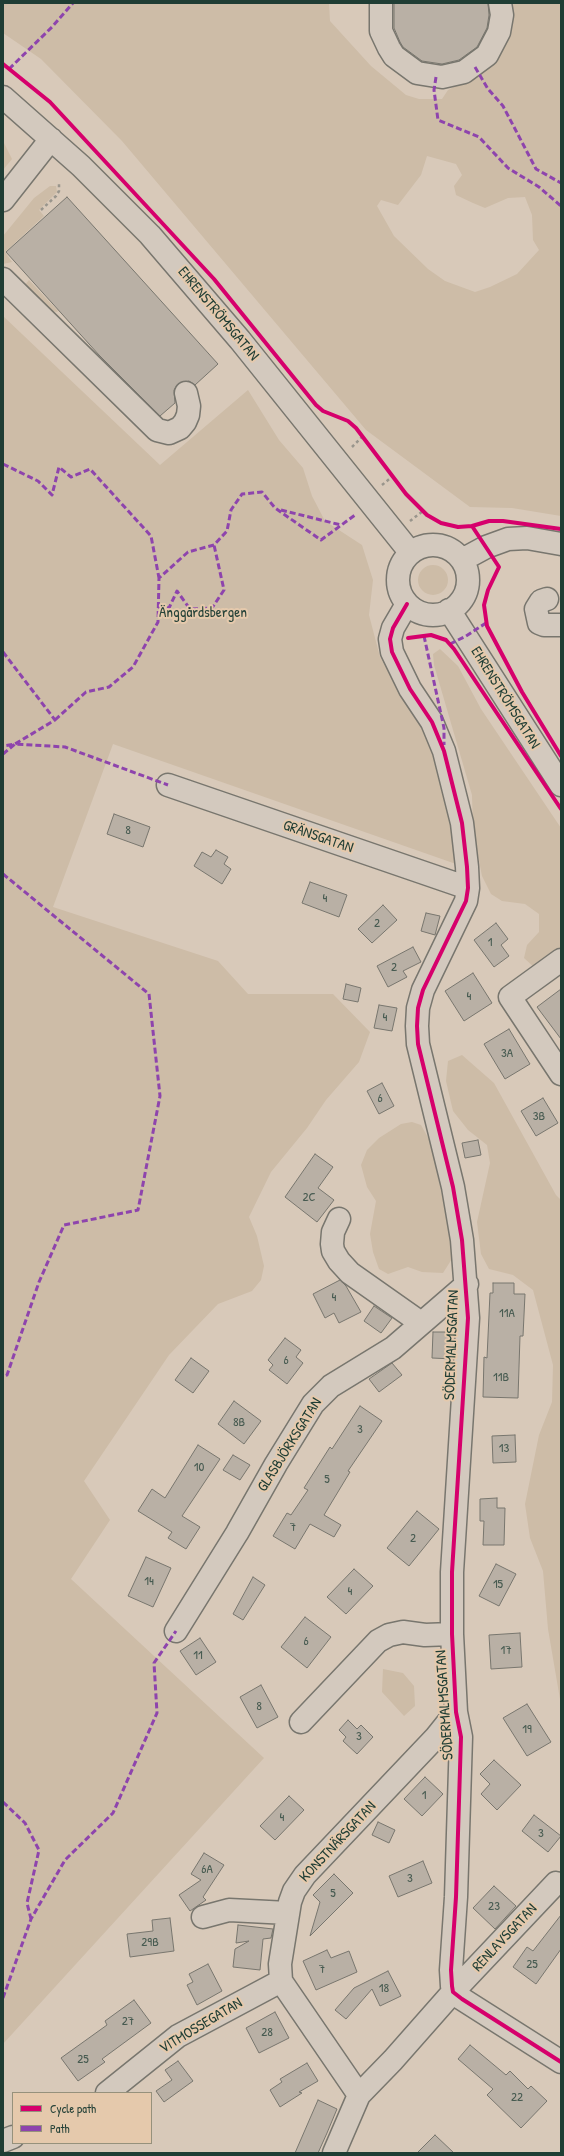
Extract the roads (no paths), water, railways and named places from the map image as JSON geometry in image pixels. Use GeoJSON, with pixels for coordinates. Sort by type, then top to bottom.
{"type":"FeatureCollection","features":[{"type":"Feature","properties":{"kind":"street"},"geometry":{"type":"LineString","coordinates":[[381,3],[381,31],[388,48],[394,56],[417,73],[442,77],[464,72],[474,67],[488,55],[499,32],[502,15],[500,3]]}},
{"type":"Feature","properties":{"kind":"street","name":"EHRENSTRÖMSGATAN"},"geometry":{"type":"LineString","coordinates":[[3,97],[51,139],[125,208],[150,235],[240,340],[410,552]]}},
{"type":"Feature","properties":{"kind":"street"},"geometry":{"type":"LineString","coordinates":[[3,200],[51,139]]}},
{"type":"Feature","properties":{"kind":"street"},"geometry":{"type":"LineString","coordinates":[[3,279],[61,326],[151,426],[161,432],[174,431],[185,422],[188,415],[189,406],[186,393]]}},
{"type":"Feature","properties":{"kind":"street"},"geometry":{"type":"LineString","coordinates":[[462,560],[486,547],[508,539],[527,538],[561,544]]}},
{"type":"Feature","properties":{"kind":"street"},"geometry":{"type":"LineString","coordinates":[[428,545],[438,545],[455,553],[462,560],[467,573],[467,588],[460,601],[449,610],[437,614],[424,614],[407,604],[402,596],[398,578],[399,568],[410,552],[428,545]]}},
{"type":"Feature","properties":{"kind":"street"},"geometry":{"type":"LineString","coordinates":[[547,599],[541,601],[536,609],[538,623],[544,625],[561,626]]}},
{"type":"Feature","properties":{"kind":"street","name":"SÖDERMALMSGATAN"},"geometry":{"type":"LineString","coordinates":[[407,604],[393,628],[390,639],[392,652],[410,689],[432,722],[444,751],[462,823],[468,888],[466,902],[423,990],[418,1008],[417,1026],[418,1044],[453,1187],[462,1240],[467,1284],[468,1318],[454,1530],[452,1634],[456,1712],[462,1737],[456,1897],[451,1970],[453,1992]]}},
{"type":"Feature","properties":{"kind":"street","name":"EHRENSTRÖMSGATAN"},"geometry":{"type":"LineString","coordinates":[[449,610],[561,785]]}},
{"type":"Feature","properties":{"kind":"street","name":"GRÄNSGATAN"},"geometry":{"type":"LineString","coordinates":[[168,785],[468,888]]}},
{"type":"Feature","properties":{"kind":"street"},"geometry":{"type":"LineString","coordinates":[[561,960],[510,997],[561,1074]]}},
{"type":"Feature","properties":{"kind":"street"},"geometry":{"type":"LineString","coordinates":[[339,1219],[333,1232],[332,1244],[333,1251],[339,1261],[350,1273],[421,1323]]}},
{"type":"Feature","properties":{"kind":"street","name":"GLASBJÖRKSGATAN"},"geometry":{"type":"LineString","coordinates":[[176,1632],[237,1533],[276,1464],[313,1404],[331,1386],[394,1348],[467,1284]]}},
{"type":"Feature","properties":{"kind":"street"},"geometry":{"type":"LineString","coordinates":[[301,1722],[378,1641],[389,1635],[403,1632],[425,1635],[452,1634]]}},
{"type":"Feature","properties":{"kind":"street","name":"KONSTNÄRSGATAN"},"geometry":{"type":"LineString","coordinates":[[281,1980],[280,1964],[288,1913],[294,1891],[305,1875],[436,1737],[456,1712]]}},
{"type":"Feature","properties":{"kind":"street","name":"RENLAVSGATAN"},"geometry":{"type":"LineString","coordinates":[[453,1992],[556,1883]]}},
{"type":"Feature","properties":{"kind":"street"},"geometry":{"type":"LineString","coordinates":[[203,1917],[229,1910],[288,1913]]}},
{"type":"Feature","properties":{"kind":"street"},"geometry":{"type":"LineString","coordinates":[[281,1980],[359,2095]]}},
{"type":"Feature","properties":{"kind":"street","name":"VITMOSSEGATAN"},"geometry":{"type":"LineString","coordinates":[[108,2092],[178,2036],[281,1980]]}},
{"type":"Feature","properties":{"kind":"street"},"geometry":{"type":"LineString","coordinates":[[334,2153],[359,2095],[394,2060],[453,1992],[561,2062]]}},
{"type":"Feature","properties":{"kind":"park label","name":"Änggårdsbergen"},"geometry":{"type":"Point","coordinates":[203,613]}}]}
